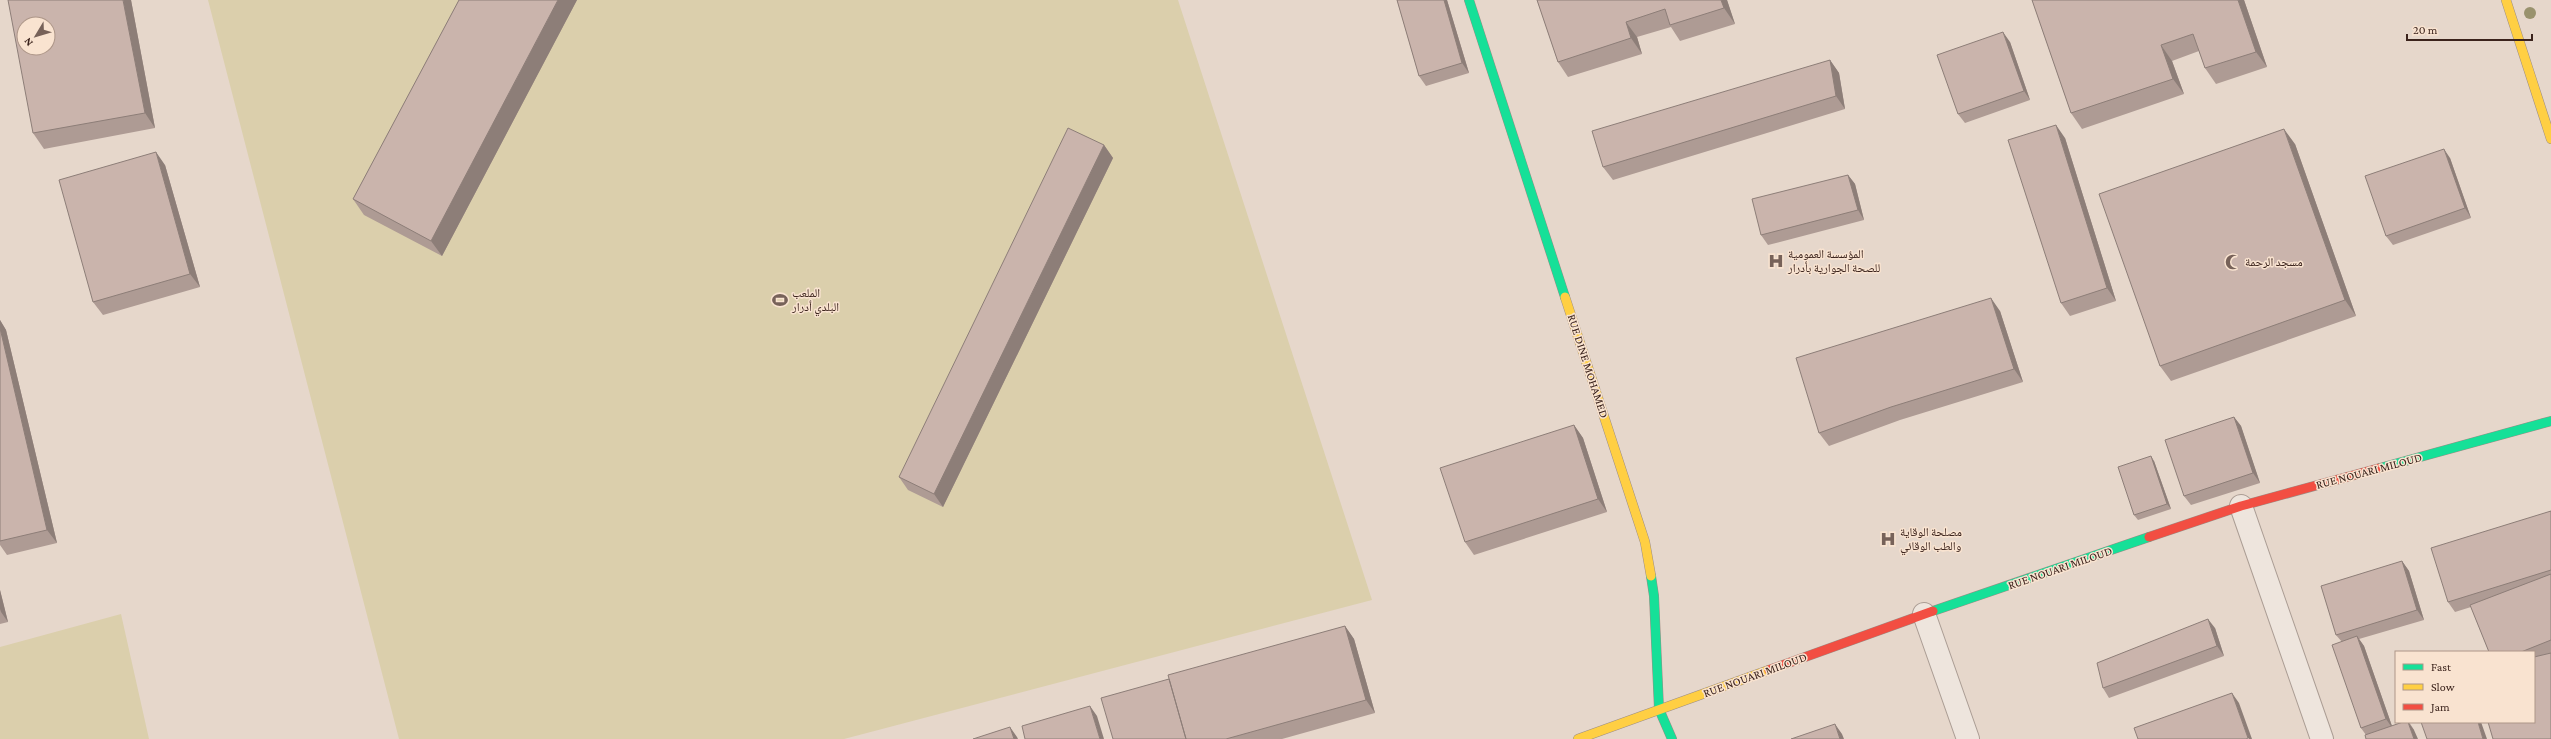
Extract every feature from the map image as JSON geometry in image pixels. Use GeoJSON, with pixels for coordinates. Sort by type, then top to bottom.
{"type":"FeatureCollection","features":[{"type":"Feature","properties":{"kind":"street","name":"RUE DINE MOHAMED"},"geometry":{"type":"LineString","coordinates":[[1469,0],[1645,542],[1654,596],[1659,709],[1672,739]]}},
{"type":"Feature","properties":{"kind":"street"},"geometry":{"type":"LineString","coordinates":[[2506,0],[2551,139]]}},
{"type":"Feature","properties":{"kind":"street","name":"RUE NOUARI MILOUD"},"geometry":{"type":"LineString","coordinates":[[1578,739],[1924,614],[2241,506],[2551,421]]}},
{"type":"Feature","properties":{"kind":"street"},"geometry":{"type":"LineString","coordinates":[[2241,506],[2322,739]]}},
{"type":"Feature","properties":{"kind":"street"},"geometry":{"type":"LineString","coordinates":[[1924,614],[1968,739]]}},
{"type":"Feature","properties":{"kind":"shaded area","name":"الملعب البلدي أدرار"},"geometry":{"type":"Polygon","coordinates":[[[208,0],[1178,0],[1372,600],[844,739],[399,739],[208,0]]]}},
{"type":"Feature","properties":{"kind":"shaded area"},"geometry":{"type":"Polygon","coordinates":[[[121,614],[149,739],[0,739],[0,647],[121,614]]]}},
{"type":"Feature","properties":{"kind":"building"},"geometry":{"type":"Polygon","coordinates":[[[8,0],[123,0],[145,113],[33,133],[19,56],[56,56],[56,16],[16,16],[16,43],[8,0]]]}},
{"type":"Feature","properties":{"kind":"building"},"geometry":{"type":"Polygon","coordinates":[[[459,0],[558,0],[431,241],[353,199],[459,0]]]}},
{"type":"Feature","properties":{"kind":"building"},"geometry":{"type":"Polygon","coordinates":[[[1397,0],[1444,0],[1462,63],[1419,76],[1397,0]]]}},
{"type":"Feature","properties":{"kind":"building"},"geometry":{"type":"Polygon","coordinates":[[[1537,0],[1721,0],[1724,8],[1670,25],[1665,9],[1626,22],[1631,38],[1558,62],[1537,0]]]}},
{"type":"Feature","properties":{"kind":"building"},"geometry":{"type":"Polygon","coordinates":[[[2032,0],[2238,0],[2256,52],[2205,68],[2193,34],[2161,45],[2173,79],[2071,113],[2032,0]]]}},
{"type":"Feature","properties":{"kind":"building"},"geometry":{"type":"Polygon","coordinates":[[[2003,32],[2024,91],[1958,114],[1937,55],[2003,32]]]}},
{"type":"Feature","properties":{"kind":"building"},"geometry":{"type":"Polygon","coordinates":[[[1830,60],[1836,96],[1603,167],[1592,131],[1830,60]]]}},
{"type":"Feature","properties":{"kind":"building"},"geometry":{"type":"Polygon","coordinates":[[[2056,125],[2107,288],[2061,303],[2008,140],[2056,125]]]}},
{"type":"Feature","properties":{"kind":"building"},"geometry":{"type":"Polygon","coordinates":[[[1068,128],[1104,145],[934,494],[899,477],[1068,128]]]}},
{"type":"Feature","properties":{"kind":"building","name":"مسجد الرحمة"},"geometry":{"type":"Polygon","coordinates":[[[2284,129],[2345,300],[2160,366],[2099,194],[2284,129]]]}},
{"type":"Feature","properties":{"kind":"building"},"geometry":{"type":"Polygon","coordinates":[[[2444,149],[2465,208],[2386,236],[2365,176],[2444,149]]]}},
{"type":"Feature","properties":{"kind":"building"},"geometry":{"type":"Polygon","coordinates":[[[156,152],[190,274],[93,302],[59,180],[156,152]]]}},
{"type":"Feature","properties":{"kind":"building"},"geometry":{"type":"Polygon","coordinates":[[[1848,175],[1858,210],[1761,235],[1752,199],[1848,175]]]}},
{"type":"Feature","properties":{"kind":"building"},"geometry":{"type":"Polygon","coordinates":[[[1991,298],[2014,369],[1891,407],[1819,433],[1796,358],[1991,298]]]}},
{"type":"Feature","properties":{"kind":"building"},"geometry":{"type":"Polygon","coordinates":[[[0,328],[47,530],[0,541],[0,328]]]}},
{"type":"Feature","properties":{"kind":"building"},"geometry":{"type":"Polygon","coordinates":[[[2234,417],[2253,473],[2184,496],[2165,440],[2234,417]]]}},
{"type":"Feature","properties":{"kind":"building"},"geometry":{"type":"Polygon","coordinates":[[[1574,425],[1598,499],[1465,542],[1440,468],[1574,425]]]}},
{"type":"Feature","properties":{"kind":"building"},"geometry":{"type":"Polygon","coordinates":[[[2151,456],[2167,504],[2134,515],[2118,467],[2151,456]]]}},
{"type":"Feature","properties":{"kind":"building"},"geometry":{"type":"Polygon","coordinates":[[[2551,511],[2551,570],[2448,602],[2431,548],[2551,511]]]}},
{"type":"Feature","properties":{"kind":"building"},"geometry":{"type":"Polygon","coordinates":[[[2402,561],[2417,610],[2336,635],[2321,586],[2402,561]]]}},
{"type":"Feature","properties":{"kind":"building"},"geometry":{"type":"Polygon","coordinates":[[[2551,574],[2551,640],[2524,651],[2489,651],[2470,605],[2551,574]]]}},
{"type":"Feature","properties":{"kind":"building"},"geometry":{"type":"Polygon","coordinates":[[[2208,619],[2217,646],[2103,688],[2097,663],[2208,619]]]}},
{"type":"Feature","properties":{"kind":"building"},"geometry":{"type":"Polygon","coordinates":[[[1345,626],[1366,700],[1226,739],[1186,739],[1168,675],[1345,626]]]}},
{"type":"Feature","properties":{"kind":"building"},"geometry":{"type":"Polygon","coordinates":[[[2357,636],[2386,719],[2361,728],[2332,645],[2357,636]]]}},
{"type":"Feature","properties":{"kind":"building"},"geometry":{"type":"Polygon","coordinates":[[[2551,653],[2551,739],[2493,739],[2488,723],[2535,723],[2535,657],[2551,653]]]}},
{"type":"Feature","properties":{"kind":"building"},"geometry":{"type":"Polygon","coordinates":[[[1169,679],[1186,739],[1113,739],[1101,698],[1169,679]]]}},
{"type":"Feature","properties":{"kind":"building"},"geometry":{"type":"Polygon","coordinates":[[[2232,693],[2248,738],[2246,739],[2138,739],[2134,728],[2232,693]]]}},
{"type":"Feature","properties":{"kind":"building"},"geometry":{"type":"Polygon","coordinates":[[[1090,706],[1100,739],[1025,739],[1022,726],[1090,706]]]}},
{"type":"Feature","properties":{"kind":"building"},"geometry":{"type":"Polygon","coordinates":[[[2400,723],[2408,723],[2414,739],[2366,739],[2365,735],[2400,723]]]}},
{"type":"Feature","properties":{"kind":"building"},"geometry":{"type":"Polygon","coordinates":[[[2421,723],[2478,723],[2483,739],[2427,739],[2421,723]]]}},
{"type":"Feature","properties":{"kind":"building"},"geometry":{"type":"Polygon","coordinates":[[[1835,724],[1840,739],[1791,739],[1835,724]]]}},
{"type":"Feature","properties":{"kind":"building"},"geometry":{"type":"Polygon","coordinates":[[[1010,727],[1014,739],[973,739],[1010,727]]]}},
{"type":"Feature","properties":{"kind":"traffic: fast"},"geometry":{"type":"LineString","coordinates":[[1469,0],[1565,297]]}},
{"type":"Feature","properties":{"kind":"traffic: fast"},"geometry":{"type":"LineString","coordinates":[[2380,468],[2551,421]]}},
{"type":"Feature","properties":{"kind":"traffic: fast"},"geometry":{"type":"LineString","coordinates":[[1933,611],[2149,537]]}},
{"type":"Feature","properties":{"kind":"traffic: fast"},"geometry":{"type":"LineString","coordinates":[[1651,576],[1654,596],[1659,709],[1672,739]]}},
{"type":"Feature","properties":{"kind":"traffic: slow"},"geometry":{"type":"LineString","coordinates":[[2506,0],[2551,139]]}},
{"type":"Feature","properties":{"kind":"traffic: slow"},"geometry":{"type":"LineString","coordinates":[[1565,297],[1645,542],[1651,576]]}},
{"type":"Feature","properties":{"kind":"traffic: slow"},"geometry":{"type":"LineString","coordinates":[[1578,739],[1769,670]]}},
{"type":"Feature","properties":{"kind":"traffic: jam"},"geometry":{"type":"LineString","coordinates":[[2149,537],[2241,506],[2380,468]]}},
{"type":"Feature","properties":{"kind":"traffic: jam"},"geometry":{"type":"LineString","coordinates":[[1769,670],[1933,611]]}},
{"type":"Feature","properties":{"kind":"place","name":"المؤسسة العمومية للصحة الجوارية بأدرار"},"geometry":{"type":"Point","coordinates":[1776,261]}},
{"type":"Feature","properties":{"kind":"place","name":"مسجد الرحمة"},"geometry":{"type":"Point","coordinates":[2233,262]}},
{"type":"Feature","properties":{"kind":"place","name":"الملعب البلدي أدرار"},"geometry":{"type":"Point","coordinates":[780,300]}},
{"type":"Feature","properties":{"kind":"place","name":"مصلحة الوقاية والطب الوقائي"},"geometry":{"type":"Point","coordinates":[1888,539]}}]}
